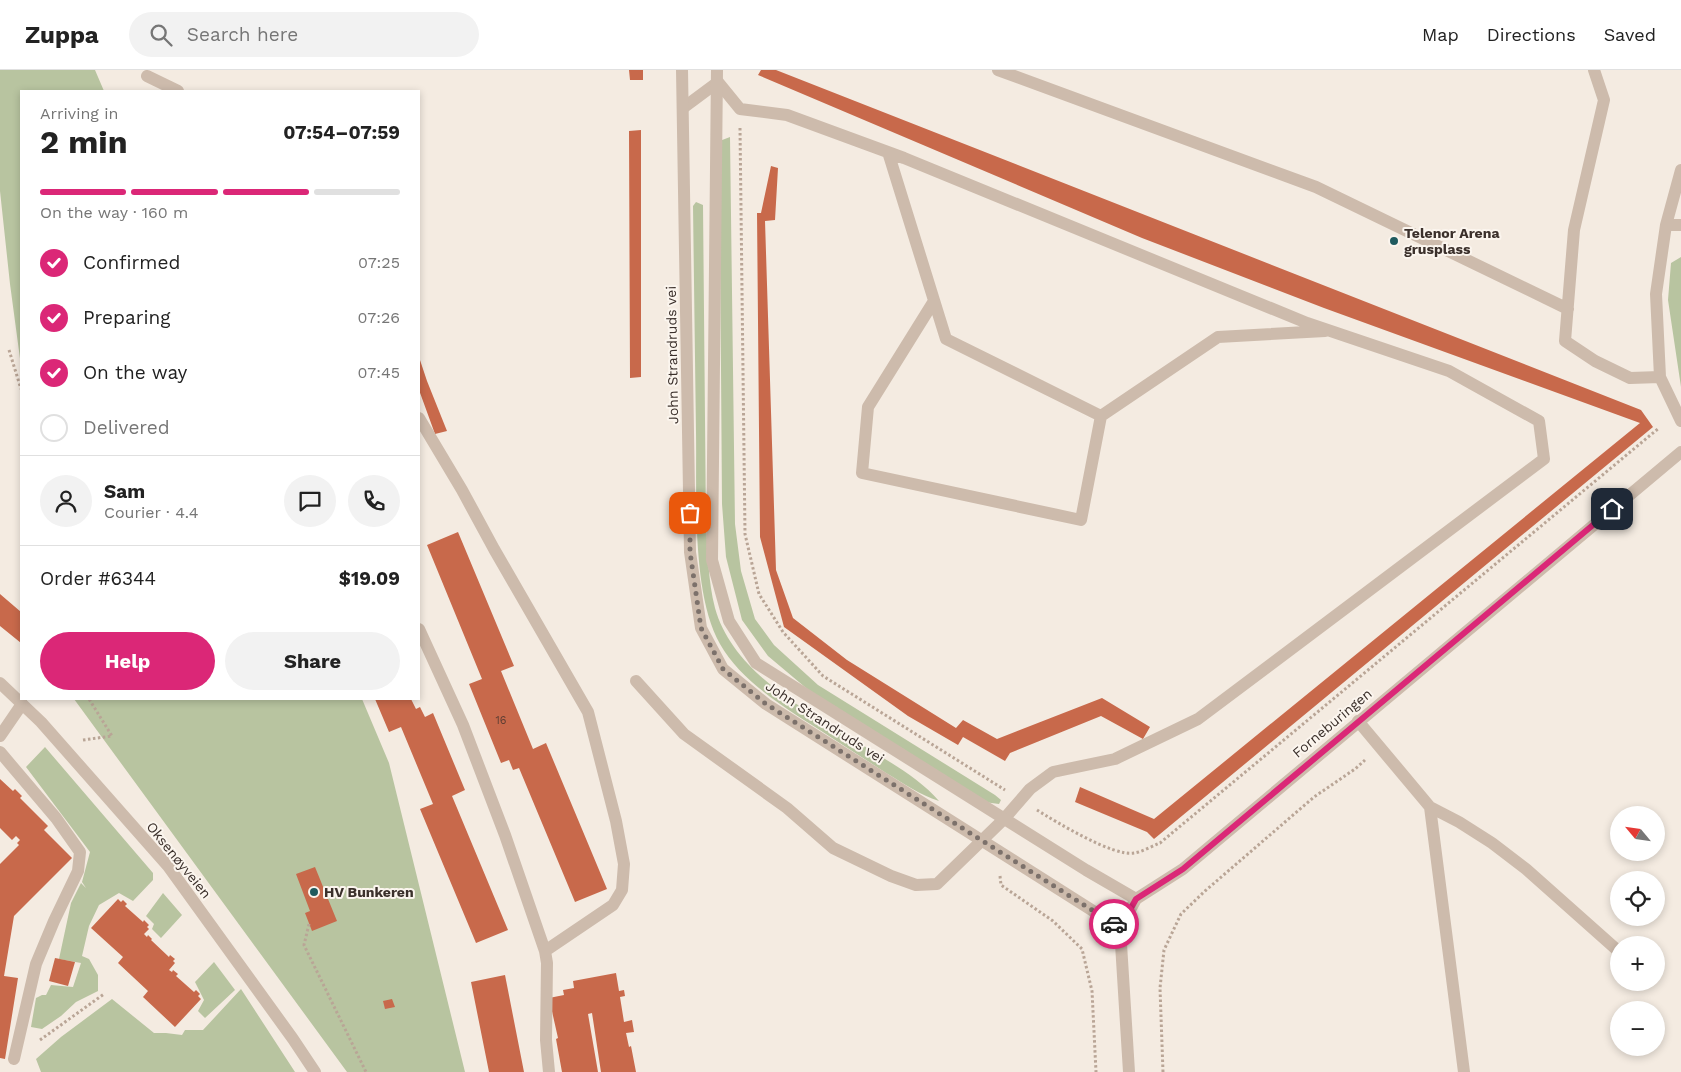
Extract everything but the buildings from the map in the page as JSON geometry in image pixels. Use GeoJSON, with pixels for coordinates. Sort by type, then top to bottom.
{"type":"FeatureCollection","features":[{"type":"Feature","properties":{"kind":"street","name":"John Strandruds vei"},"geometry":{"type":"LineString","coordinates":[[682,70],[690,552],[701,628],[723,669],[766,704],[1120,928]]}},
{"type":"Feature","properties":{"kind":"street"},"geometry":{"type":"LineString","coordinates":[[998,70],[1316,187],[1568,309]]}},
{"type":"Feature","properties":{"kind":"street"},"geometry":{"type":"LineString","coordinates":[[1594,70],[1604,100],[1574,230],[1565,341],[1595,361],[1630,378],[1660,377]]}},
{"type":"Feature","properties":{"kind":"street"},"geometry":{"type":"LineString","coordinates":[[145,73],[156,90]]}},
{"type":"Feature","properties":{"kind":"street"},"geometry":{"type":"LineString","coordinates":[[145,73],[176,90]]}},
{"type":"Feature","properties":{"kind":"street","name":"John Strandruds vei"},"geometry":{"type":"LineString","coordinates":[[718,76],[712,560],[729,621],[756,663],[1004,819],[1136,899]]}},
{"type":"Feature","properties":{"kind":"street"},"geometry":{"type":"LineString","coordinates":[[636,681],[684,734],[787,808],[833,848],[891,876],[916,885],[937,884],[1004,819],[1030,789],[1053,772],[1115,759],[1198,719],[1544,459],[1540,422],[1449,371],[1308,323],[888,152],[787,114],[740,109],[718,76],[683,108]]}},
{"type":"Feature","properties":{"kind":"street"},"geometry":{"type":"LineString","coordinates":[[888,152],[946,340],[1101,416]]}},
{"type":"Feature","properties":{"kind":"street"},"geometry":{"type":"LineString","coordinates":[[1681,170],[1666,225],[1656,294],[1660,377],[1681,421]]}},
{"type":"Feature","properties":{"kind":"street"},"geometry":{"type":"LineString","coordinates":[[1666,225],[1681,225]]}},
{"type":"Feature","properties":{"kind":"street"},"geometry":{"type":"LineString","coordinates":[[934,301],[868,407],[862,473],[1081,520],[1101,416],[1218,337],[1332,331]]}},
{"type":"Feature","properties":{"kind":"street"},"geometry":{"type":"LineString","coordinates":[[420,420],[588,712],[616,821],[624,864],[622,890],[613,905],[545,951]]}},
{"type":"Feature","properties":{"kind":"street","name":"Forneburingen"},"geometry":{"type":"LineString","coordinates":[[1120,928],[1136,899],[1183,869],[1681,452]]}},
{"type":"Feature","properties":{"kind":"street"},"geometry":{"type":"LineString","coordinates":[[420,631],[466,734],[505,835],[545,951],[547,963],[546,1040],[549,1072]]}},
{"type":"Feature","properties":{"kind":"street","name":"Oksenøyveien"},"geometry":{"type":"LineString","coordinates":[[0,683],[60,743],[168,866],[315,1072]]}},
{"type":"Feature","properties":{"kind":"street"},"geometry":{"type":"LineString","coordinates":[[0,736],[22,704]]}},
{"type":"Feature","properties":{"kind":"street"},"geometry":{"type":"LineString","coordinates":[[1358,721],[1430,807],[1459,822],[1492,843],[1526,869],[1610,944]]}},
{"type":"Feature","properties":{"kind":"street"},"geometry":{"type":"LineString","coordinates":[[0,752],[56,818],[80,852],[78,870],[36,964],[14,1059]]}},
{"type":"Feature","properties":{"kind":"street"},"geometry":{"type":"LineString","coordinates":[[1430,807],[1464,1072]]}},
{"type":"Feature","properties":{"kind":"street"},"geometry":{"type":"LineString","coordinates":[[1120,928],[1129,1072]]}},
{"type":"Feature","properties":{"kind":"path"},"geometry":{"type":"LineString","coordinates":[[740,109],[745,534],[759,594],[783,632],[823,676],[1069,830],[1114,850],[1134,854],[1160,842],[1659,428]]}},
{"type":"Feature","properties":{"kind":"path"},"geometry":{"type":"LineString","coordinates":[[9,350],[20,386]]}},
{"type":"Feature","properties":{"kind":"path"},"geometry":{"type":"LineString","coordinates":[[60,743],[112,736],[90,700]]}},
{"type":"Feature","properties":{"kind":"path"},"geometry":{"type":"LineString","coordinates":[[1163,1072],[1160,988],[1164,950],[1181,914],[1314,797],[1355,769],[1379,747]]}},
{"type":"Feature","properties":{"kind":"path"},"geometry":{"type":"LineString","coordinates":[[1042,912],[1053,920],[1082,949],[1092,992],[1096,1072]]}},
{"type":"Feature","properties":{"kind":"path"},"geometry":{"type":"LineString","coordinates":[[309,924],[304,945],[366,1072]]}},
{"type":"Feature","properties":{"kind":"path"},"geometry":{"type":"LineString","coordinates":[[19,1038],[41,1040],[104,994]]}},
{"type":"Feature","properties":{"kind":"green space"},"geometry":{"type":"Polygon","coordinates":[[[0,70],[95,70],[104,90],[20,90],[20,359],[10,284],[0,191],[0,70]]]}},
{"type":"Feature","properties":{"kind":"green space"},"geometry":{"type":"Polygon","coordinates":[[[730,137],[735,524],[741,571],[755,619],[774,645],[818,685],[995,795],[1001,800],[999,804],[984,802],[812,693],[768,656],[742,620],[726,557],[722,504],[720,233],[717,142],[730,137]]]}},
{"type":"Feature","properties":{"kind":"green space"},"geometry":{"type":"Polygon","coordinates":[[[696,202],[703,205],[706,525],[710,577],[715,608],[725,632],[739,654],[757,673],[801,707],[906,772],[939,801],[918,792],[886,773],[770,697],[730,659],[720,644],[711,623],[704,598],[700,570],[696,512],[693,206],[696,202]]]}},
{"type":"Feature","properties":{"kind":"green space"},"geometry":{"type":"Polygon","coordinates":[[[1681,257],[1681,387],[1668,300],[1671,263],[1681,257]]]}},
{"type":"Feature","properties":{"kind":"green space"},"geometry":{"type":"Polygon","coordinates":[[[75,700],[362,700],[389,763],[465,1072],[347,1072],[75,700]]]}},
{"type":"Feature","properties":{"kind":"green space"},"geometry":{"type":"Polygon","coordinates":[[[45,747],[153,873],[153,880],[133,901],[119,893],[99,905],[89,926],[82,956],[89,959],[98,975],[98,991],[76,1002],[61,1016],[42,1029],[31,1027],[36,998],[46,995],[51,985],[73,987],[81,963],[59,959],[71,903],[81,883],[86,888],[82,882],[90,852],[26,767],[45,747]]]}},
{"type":"Feature","properties":{"kind":"green space"},"geometry":{"type":"Polygon","coordinates":[[[163,893],[182,915],[161,938],[152,929],[154,924],[146,916],[163,893]]]}},
{"type":"Feature","properties":{"kind":"green space"},"geometry":{"type":"Polygon","coordinates":[[[214,962],[235,990],[205,1018],[198,1011],[204,1000],[195,982],[214,962]]]}},
{"type":"Feature","properties":{"kind":"green space"},"geometry":{"type":"Polygon","coordinates":[[[241,989],[295,1072],[41,1072],[36,1059],[61,1037],[112,999],[154,1033],[182,1035],[185,1030],[203,1030],[241,989]]]}},
{"type":"Feature","properties":{"kind":"way so far"},"geometry":{"type":"LineString","coordinates":[[690,513],[690,552],[701,628],[723,669],[766,704],[1114,924]]}},
{"type":"Feature","properties":{"kind":"place","name":"Telenor Arena grusplass"},"geometry":{"type":"Point","coordinates":[1394,241]}},
{"type":"Feature","properties":{"kind":"place","name":"HV Bunkeren"},"geometry":{"type":"Point","coordinates":[314,892]}},
{"type":"Feature","properties":{"kind":"route"},"geometry":{"type":"LineString","coordinates":[[1114,924],[1120,928],[1136,899],[1183,869],[1612,509]]}}]}
